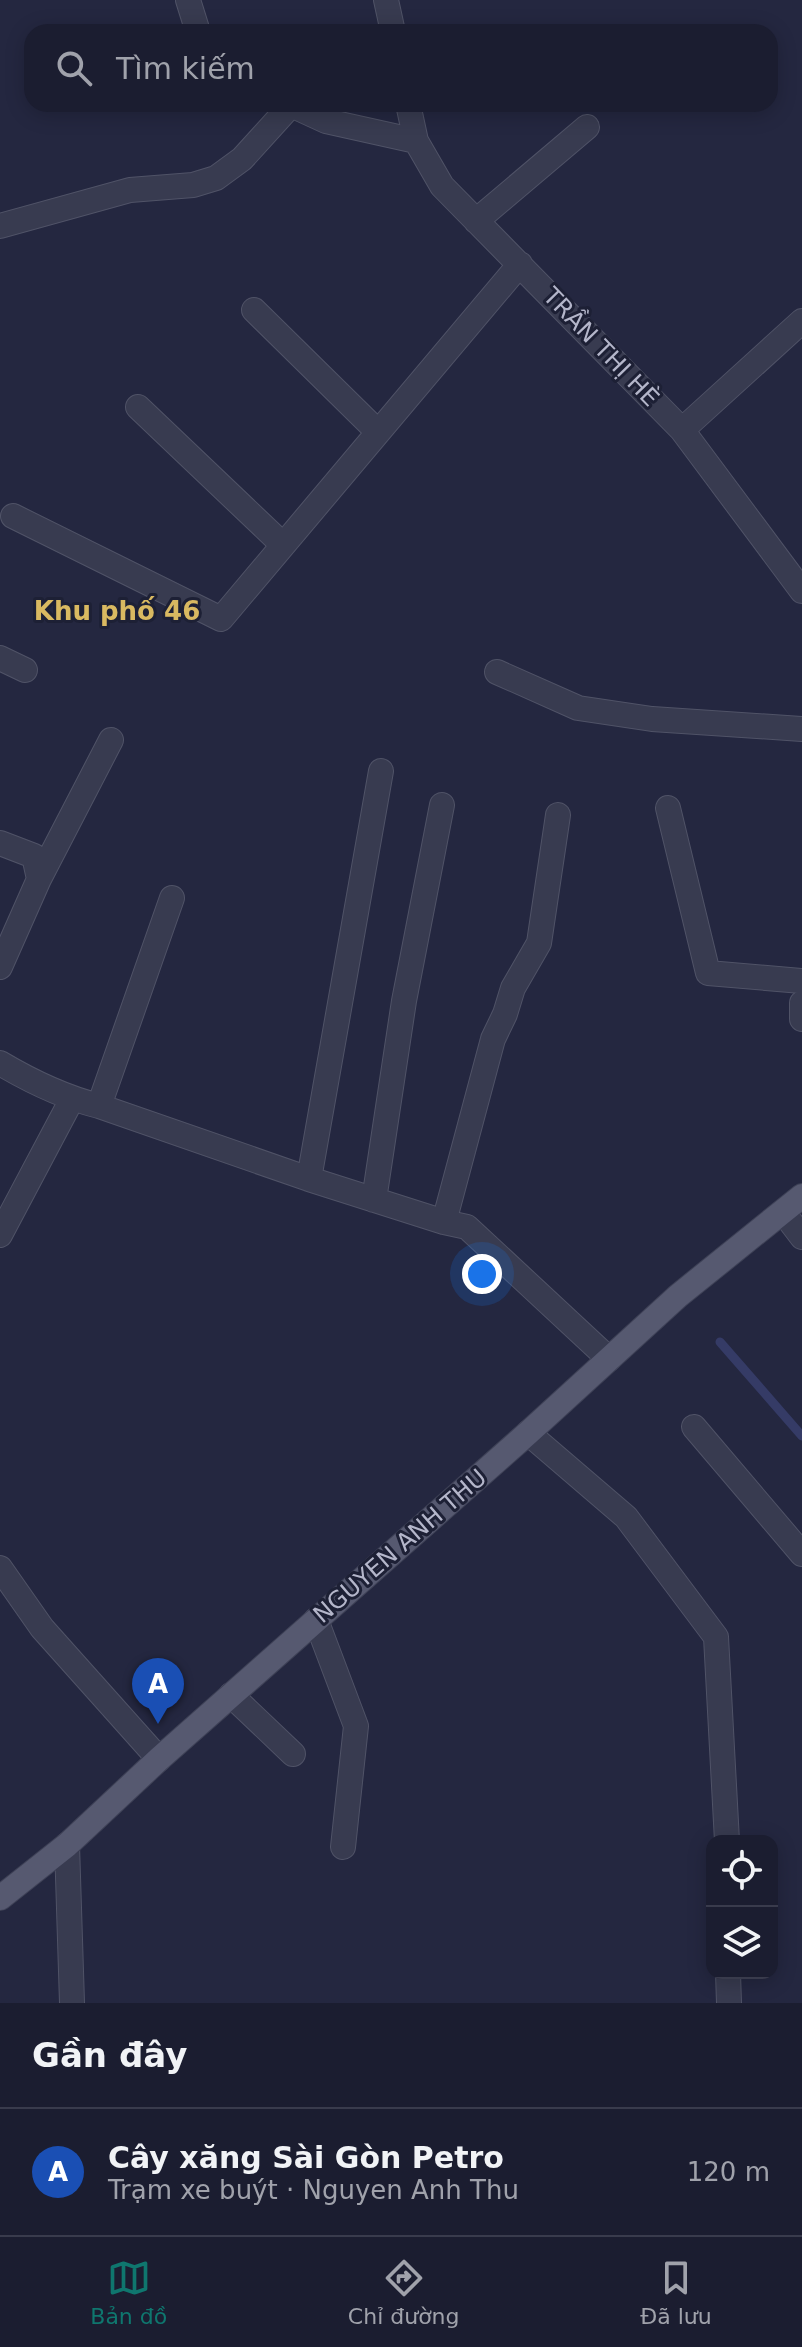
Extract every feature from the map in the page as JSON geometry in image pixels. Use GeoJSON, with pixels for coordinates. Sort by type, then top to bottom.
{"type":"FeatureCollection","features":[{"type":"Feature","properties":{"kind":"main road","name":"NGUYEN ANH THU"},"geometry":{"type":"LineString","coordinates":[[0,1898],[67,1845],[159,1759],[678,1296],[792,1204]]}},
{"type":"Feature","properties":{"kind":"street"},"geometry":{"type":"LineString","coordinates":[[188,0],[196,24]]}},
{"type":"Feature","properties":{"kind":"street"},"geometry":{"type":"LineString","coordinates":[[386,0],[391,24]]}},
{"type":"Feature","properties":{"kind":"street"},"geometry":{"type":"LineString","coordinates":[[0,226],[130,190],[193,185],[216,178],[242,159],[283,112]]}},
{"type":"Feature","properties":{"kind":"street"},"geometry":{"type":"LineString","coordinates":[[307,112],[326,121],[416,141]]}},
{"type":"Feature","properties":{"kind":"street","name":"TRẦN THỊ HÈ"},"geometry":{"type":"LineString","coordinates":[[410,112],[416,141],[442,186],[682,430],[802,591]]}},
{"type":"Feature","properties":{"kind":"street"},"geometry":{"type":"LineString","coordinates":[[476,221],[587,127]]}},
{"type":"Feature","properties":{"kind":"street"},"geometry":{"type":"LineString","coordinates":[[13,516],[221,619],[520,264]]}},
{"type":"Feature","properties":{"kind":"street"},"geometry":{"type":"LineString","coordinates":[[254,310],[378,432]]}},
{"type":"Feature","properties":{"kind":"street"},"geometry":{"type":"LineString","coordinates":[[682,430],[802,321]]}},
{"type":"Feature","properties":{"kind":"street"},"geometry":{"type":"LineString","coordinates":[[138,407],[283,545]]}},
{"type":"Feature","properties":{"kind":"street"},"geometry":{"type":"LineString","coordinates":[[0,658],[25,670]]}},
{"type":"Feature","properties":{"kind":"street"},"geometry":{"type":"LineString","coordinates":[[497,672],[578,708],[652,719],[802,729]]}},
{"type":"Feature","properties":{"kind":"street"},"geometry":{"type":"LineString","coordinates":[[0,967],[39,879],[111,740]]}},
{"type":"Feature","properties":{"kind":"street"},"geometry":{"type":"LineString","coordinates":[[309,1179],[381,771]]}},
{"type":"Feature","properties":{"kind":"street"},"geometry":{"type":"LineString","coordinates":[[374,1200],[404,1001],[442,805]]}},
{"type":"Feature","properties":{"kind":"street"},"geometry":{"type":"LineString","coordinates":[[668,808],[708,973],[802,981]]}},
{"type":"Feature","properties":{"kind":"street"},"geometry":{"type":"LineString","coordinates":[[444,1222],[493,1039],[513,988],[539,943],[558,815]]}},
{"type":"Feature","properties":{"kind":"street"},"geometry":{"type":"LineString","coordinates":[[0,843],[34,856],[39,879]]}},
{"type":"Feature","properties":{"kind":"street"},"geometry":{"type":"LineString","coordinates":[[99,1106],[172,898]]}},
{"type":"Feature","properties":{"kind":"street"},"geometry":{"type":"LineString","coordinates":[[802,1003],[802,1019]]}},
{"type":"Feature","properties":{"kind":"street"},"geometry":{"type":"LineString","coordinates":[[0,1063],[72,1099],[309,1179],[467,1227],[609,1359]]}},
{"type":"Feature","properties":{"kind":"street"},"geometry":{"type":"LineString","coordinates":[[0,1235],[72,1099]]}},
{"type":"Feature","properties":{"kind":"street"},"geometry":{"type":"LineString","coordinates":[[792,1204],[802,1237]]}},
{"type":"Feature","properties":{"kind":"street"},"geometry":{"type":"LineString","coordinates":[[694,1427],[802,1554]]}},
{"type":"Feature","properties":{"kind":"street"},"geometry":{"type":"LineString","coordinates":[[528,1433],[626,1517],[716,1637],[727,1835]]}},
{"type":"Feature","properties":{"kind":"street"},"geometry":{"type":"LineString","coordinates":[[1,1573],[42,1628],[159,1759]]}},
{"type":"Feature","properties":{"kind":"street"},"geometry":{"type":"LineString","coordinates":[[316,1620],[356,1726],[343,1847]]}},
{"type":"Feature","properties":{"kind":"street"},"geometry":{"type":"LineString","coordinates":[[231,1695],[293,1754]]}},
{"type":"Feature","properties":{"kind":"street"},"geometry":{"type":"LineString","coordinates":[[67,1845],[72,2003]]}},
{"type":"Feature","properties":{"kind":"street"},"geometry":{"type":"LineString","coordinates":[[728,1979],[729,2003]]}},
{"type":"Feature","properties":{"kind":"waterway"},"geometry":{"type":"LineString","coordinates":[[720,1342],[802,1436]]}},
{"type":"Feature","properties":{"kind":"place","name":"Cây xăng Sài Gòn Petro"},"geometry":{"type":"Point","coordinates":[158,1724]}},
{"type":"Feature","properties":{"kind":"district","name":"Khu phố 46"},"geometry":{"type":"Point","coordinates":[117,611]}}]}
